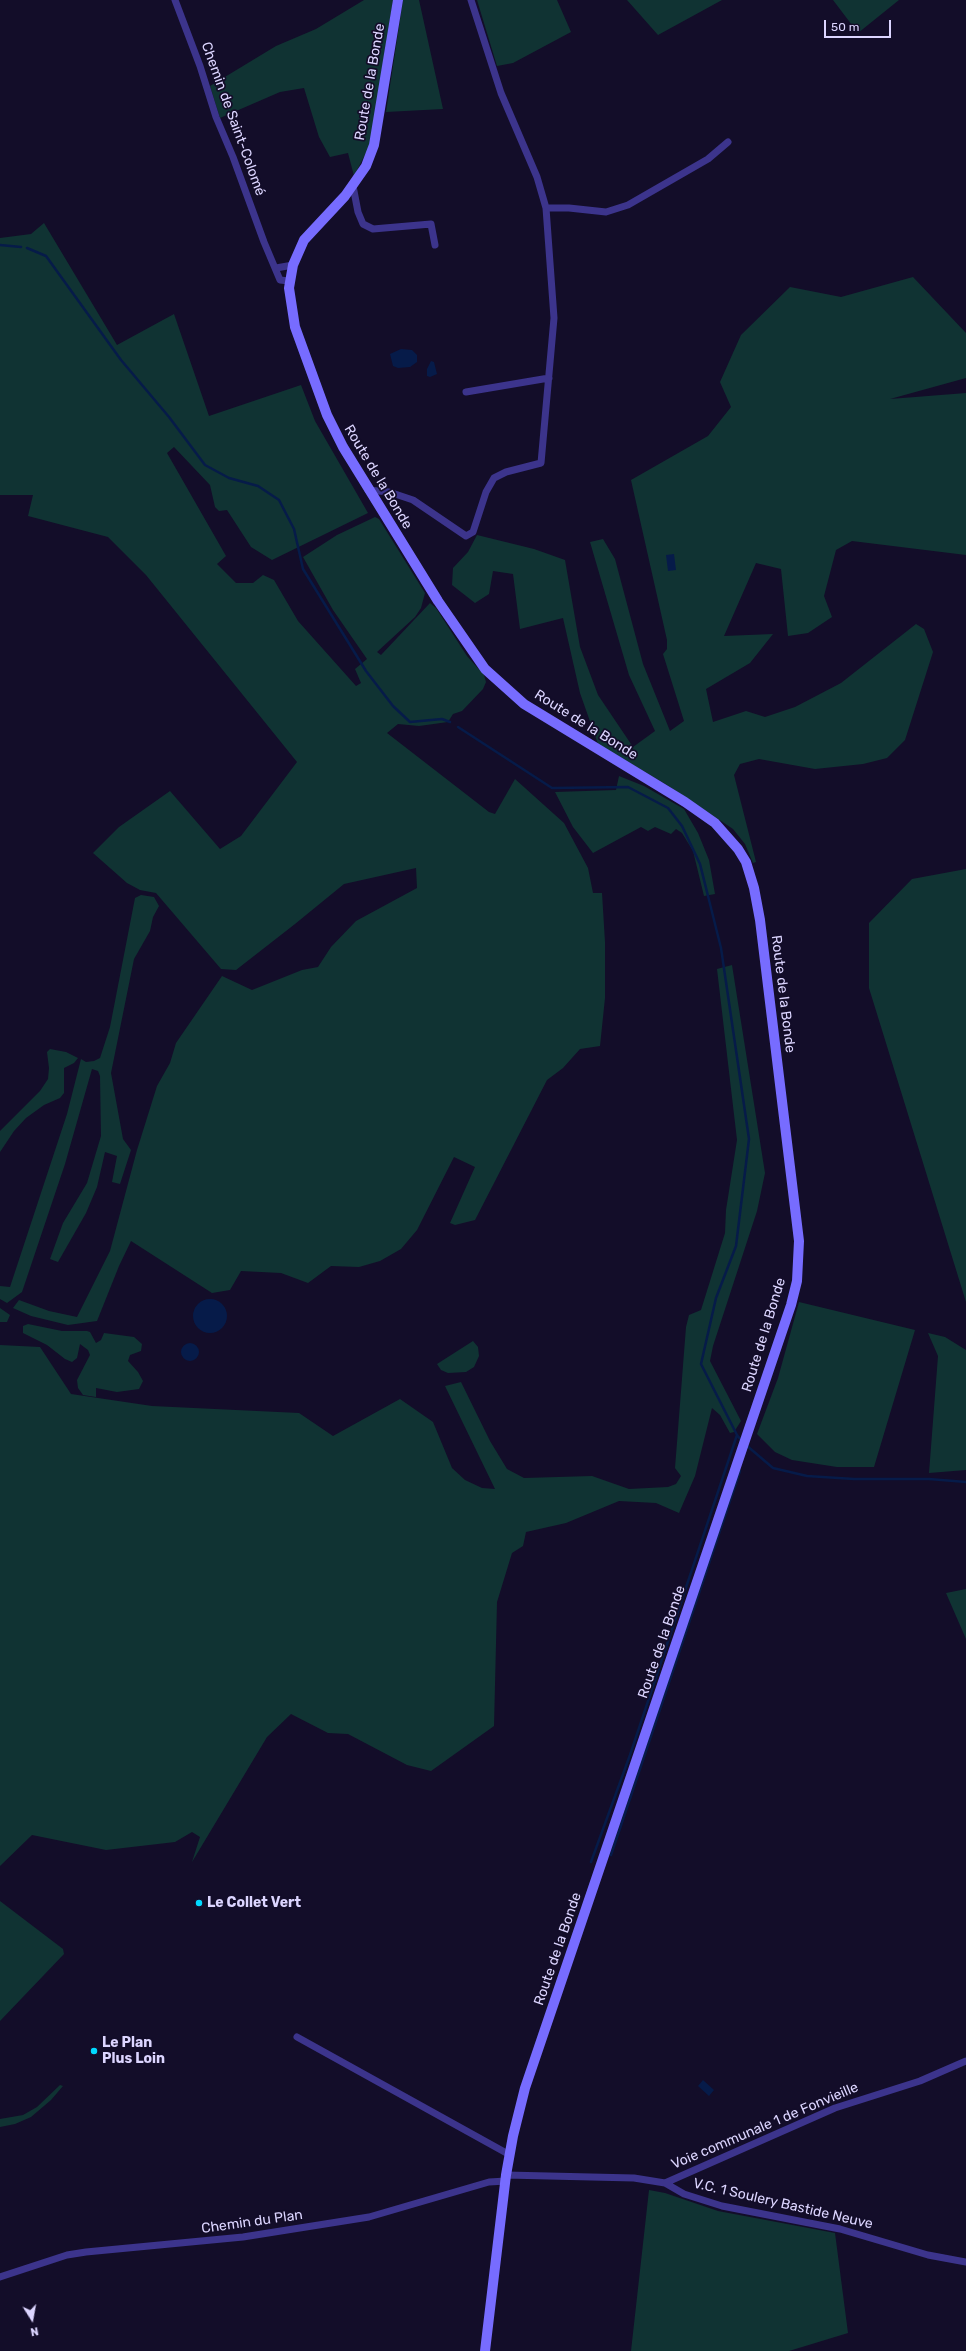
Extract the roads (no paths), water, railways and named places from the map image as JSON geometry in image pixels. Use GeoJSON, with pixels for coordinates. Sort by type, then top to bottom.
{"type":"FeatureCollection","features":[{"type":"Feature","properties":{"kind":"main road","name":"Route de la Bonde"},"geometry":{"type":"LineString","coordinates":[[398,0],[374,145],[366,166],[353,186],[304,240],[293,265],[289,281],[289,298],[295,327],[327,415],[368,490],[471,651],[494,679],[524,704],[685,802],[714,823],[738,849],[750,872],[760,920],[797,1214],[799,1262],[791,1305],[525,2088],[509,2158],[485,2351]]}},
{"type":"Feature","properties":{"kind":"street","name":"Chemin de Saint-Colomé"},"geometry":{"type":"LineString","coordinates":[[175,0],[200,66],[216,117],[280,280],[289,281]]}},
{"type":"Feature","properties":{"kind":"street"},"geometry":{"type":"LineString","coordinates":[[368,490],[389,492],[413,500],[466,536],[473,532],[486,492],[494,478],[506,472],[541,463],[554,318],[546,208],[537,177],[501,93],[471,0]]}},
{"type":"Feature","properties":{"kind":"street"},"geometry":{"type":"LineString","coordinates":[[546,208],[569,208],[606,212],[628,205],[708,159],[728,142]]}},
{"type":"Feature","properties":{"kind":"street"},"geometry":{"type":"LineString","coordinates":[[353,186],[358,212],[364,224],[374,229],[431,224],[435,245]]}},
{"type":"Feature","properties":{"kind":"street"},"geometry":{"type":"LineString","coordinates":[[276,268],[293,265]]}},
{"type":"Feature","properties":{"kind":"street"},"geometry":{"type":"LineString","coordinates":[[466,392],[549,378]]}},
{"type":"Feature","properties":{"kind":"street"},"geometry":{"type":"LineString","coordinates":[[297,2037],[509,2158]]}},
{"type":"Feature","properties":{"kind":"street","name":"Voie communale 1 de Fonvieille"},"geometry":{"type":"LineString","coordinates":[[665,2183],[835,2108],[920,2081],[966,2061]]}},
{"type":"Feature","properties":{"kind":"street","name":"Chemin du Plan"},"geometry":{"type":"LineString","coordinates":[[0,2277],[68,2255],[86,2252],[243,2237],[369,2217],[506,2178],[634,2178],[665,2183]]}},
{"type":"Feature","properties":{"kind":"street","name":"V.C. 1 Soulery Bastide Neuve"},"geometry":{"type":"LineString","coordinates":[[665,2183],[684,2194],[722,2206],[840,2229],[928,2255],[966,2262]]}},
{"type":"Feature","properties":{"kind":"water"},"geometry":{"type":"Polygon","coordinates":[[[401,349],[412,350],[417,355],[417,362],[410,367],[398,368],[393,366],[390,354],[401,349]]]}},
{"type":"Feature","properties":{"kind":"water"},"geometry":{"type":"Polygon","coordinates":[[[431,361],[434,362],[437,374],[430,377],[427,376],[427,369],[431,361]]]}},
{"type":"Feature","properties":{"kind":"water"},"geometry":{"type":"Polygon","coordinates":[[[674,554],[676,570],[668,571],[666,555],[674,554]]]}},
{"type":"Feature","properties":{"kind":"water"},"geometry":{"type":"Polygon","coordinates":[[[210,1299],[222,1304],[227,1316],[222,1328],[210,1333],[198,1328],[193,1316],[198,1304],[210,1299]]]}},
{"type":"Feature","properties":{"kind":"water"},"geometry":{"type":"Polygon","coordinates":[[[186,1343],[194,1343],[199,1348],[197,1359],[194,1361],[186,1361],[181,1356],[181,1348],[186,1343]]]}},
{"type":"Feature","properties":{"kind":"water"},"geometry":{"type":"Polygon","coordinates":[[[703,2080],[714,2090],[709,2096],[698,2086],[703,2080]]]}},
{"type":"Feature","properties":{"kind":"waterway"},"geometry":{"type":"LineString","coordinates":[[0,245],[21,247]]}},
{"type":"Feature","properties":{"kind":"waterway"},"geometry":{"type":"LineString","coordinates":[[27,248],[46,256],[121,360],[169,417],[205,465],[229,478],[258,486],[279,500],[294,529],[303,569],[366,671],[393,706],[410,722],[442,719],[450,722]]}},
{"type":"Feature","properties":{"kind":"waterway"},"geometry":{"type":"LineString","coordinates":[[458,727],[552,788],[628,787],[668,808],[682,826],[700,864],[721,948],[749,1139],[736,1246],[716,1298],[701,1364],[737,1435],[741,1440]]}},
{"type":"Feature","properties":{"kind":"waterway"},"geometry":{"type":"LineString","coordinates":[[591,1862],[630,1755],[737,1435]]}},
{"type":"Feature","properties":{"kind":"waterway"},"geometry":{"type":"LineString","coordinates":[[746,1445],[773,1468],[807,1476],[854,1479],[929,1479],[966,1482]]}},
{"type":"Feature","properties":{"kind":"waterway"},"geometry":{"type":"LineString","coordinates":[[611,1855],[740,1471]]}},
{"type":"Feature","properties":{"kind":"place","name":"Le Collet Vert"},"geometry":{"type":"Point","coordinates":[199,1903]}},
{"type":"Feature","properties":{"kind":"place","name":"Le Plan Plus Loin"},"geometry":{"type":"Point","coordinates":[94,2051]}}]}
